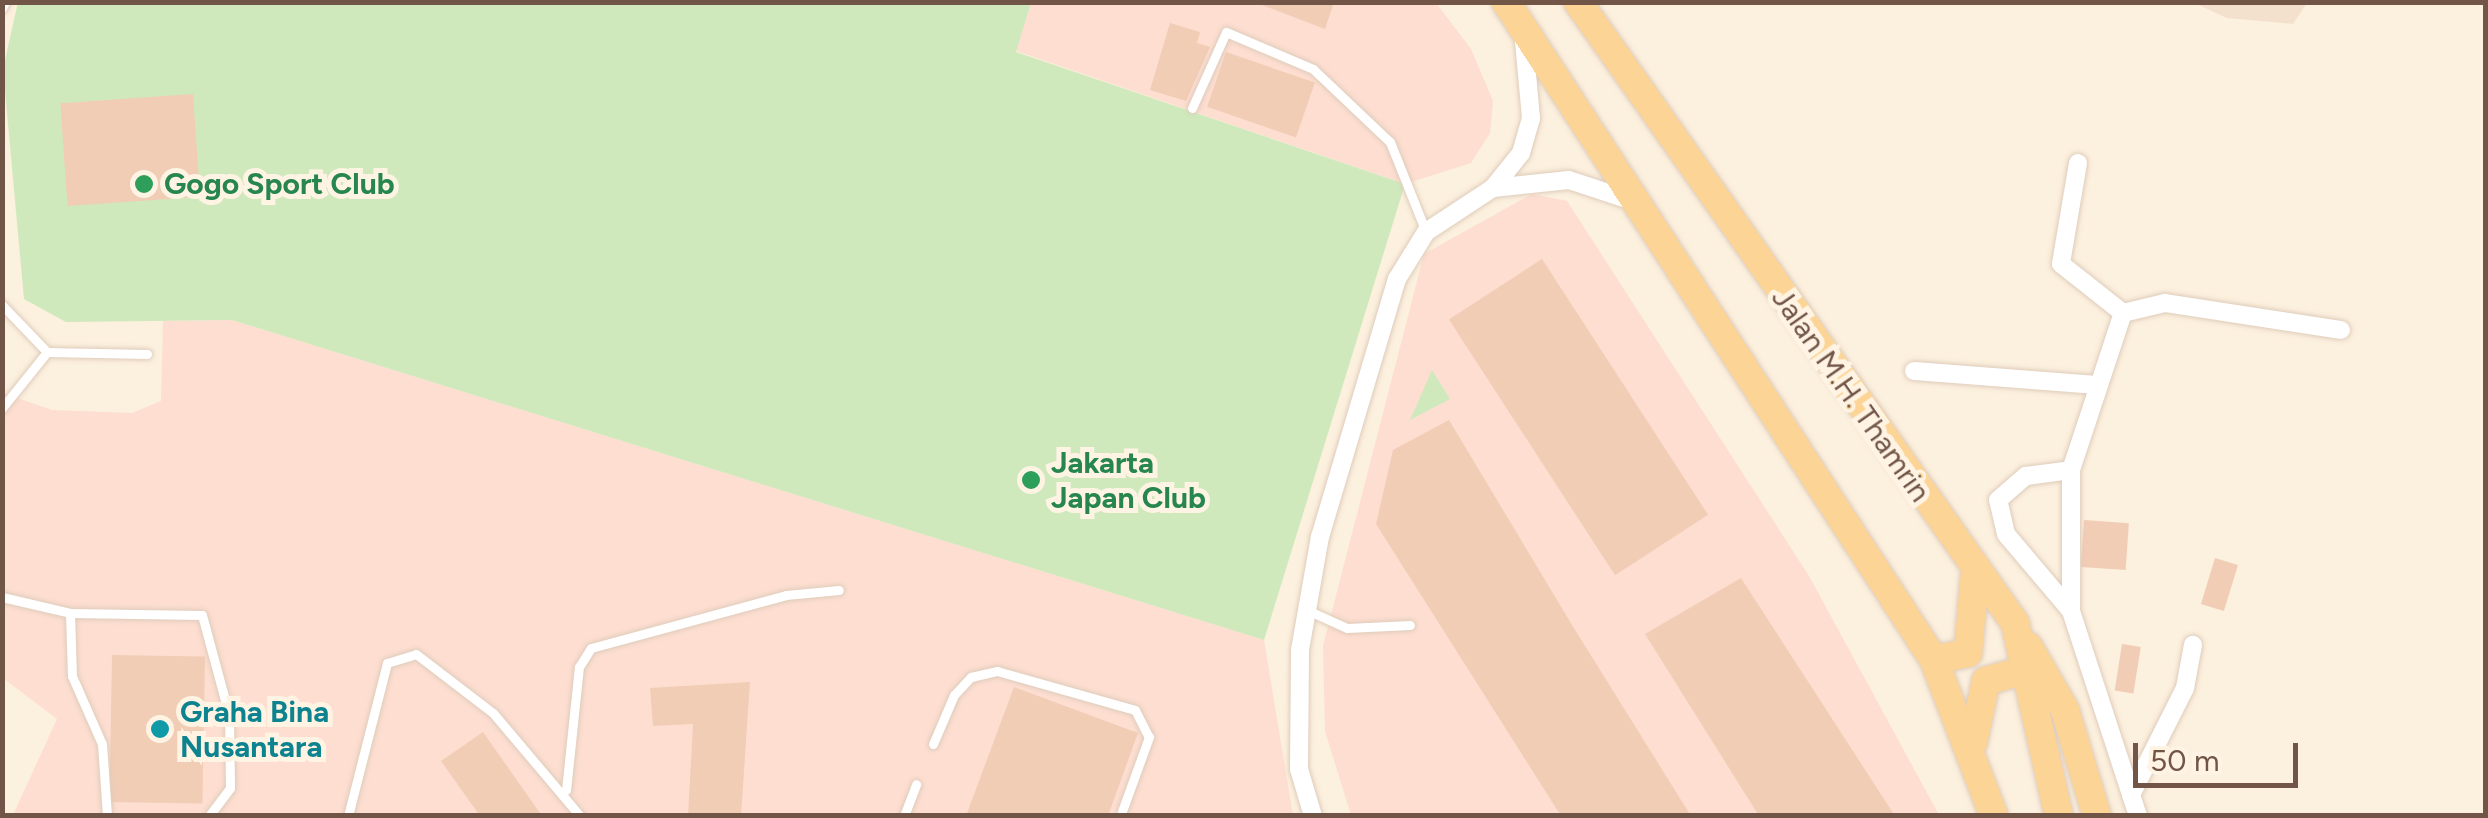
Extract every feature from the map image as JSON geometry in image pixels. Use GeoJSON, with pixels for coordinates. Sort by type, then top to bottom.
{"type":"FeatureCollection","features":[{"type":"Feature","properties":{"kind":"main road","name":"Jalan M.H. Thamrin"},"geometry":{"type":"LineString","coordinates":[[1578,2],[1975,572],[2015,623],[2059,816]]}},
{"type":"Feature","properties":{"kind":"main road"},"geometry":{"type":"LineString","coordinates":[[1513,12],[1642,204],[1934,660],[1973,743],[1994,816]]}},
{"type":"Feature","properties":{"kind":"main road"},"geometry":{"type":"LineString","coordinates":[[1934,660],[1968,653],[1975,572]]}},
{"type":"Feature","properties":{"kind":"main road"},"geometry":{"type":"LineString","coordinates":[[2015,623],[2065,710],[2097,816]]}},
{"type":"Feature","properties":{"kind":"main road"},"geometry":{"type":"LineString","coordinates":[[1973,743],[1986,682],[2024,670]]}},
{"type":"Feature","properties":{"kind":"street"},"geometry":{"type":"LineString","coordinates":[[1312,816],[1294,692],[1307,610],[1378,322],[1426,232],[1493,188],[1520,153],[1531,118],[1513,12]]}},
{"type":"Feature","properties":{"kind":"street"},"geometry":{"type":"LineString","coordinates":[[2078,163],[2061,264],[2123,313]]}},
{"type":"Feature","properties":{"kind":"street"},"geometry":{"type":"LineString","coordinates":[[1493,188],[1569,180],[1642,204]]}},
{"type":"Feature","properties":{"kind":"street"},"geometry":{"type":"LineString","coordinates":[[2123,313],[2165,304],[2341,330]]}},
{"type":"Feature","properties":{"kind":"street"},"geometry":{"type":"LineString","coordinates":[[2123,313],[2071,470],[2072,611],[2138,816]]}},
{"type":"Feature","properties":{"kind":"street"},"geometry":{"type":"LineString","coordinates":[[1914,371],[2097,385]]}},
{"type":"Feature","properties":{"kind":"street"},"geometry":{"type":"LineString","coordinates":[[2071,470],[2026,476],[2002,490],[1997,511],[2072,611]]}},
{"type":"Feature","properties":{"kind":"street"},"geometry":{"type":"LineString","coordinates":[[2131,794],[2185,688],[2193,645]]}},
{"type":"Feature","properties":{"kind":"lane"},"geometry":{"type":"LineString","coordinates":[[1192,108],[1226,32],[1313,69],[1396,151],[1426,232]]}},
{"type":"Feature","properties":{"kind":"lane"},"geometry":{"type":"LineString","coordinates":[[2,305],[46,352],[147,354]]}},
{"type":"Feature","properties":{"kind":"lane"},"geometry":{"type":"LineString","coordinates":[[2,408],[46,352]]}},
{"type":"Feature","properties":{"kind":"lane"},"geometry":{"type":"LineString","coordinates":[[566,790],[579,667],[591,648],[786,594],[838,590]]}},
{"type":"Feature","properties":{"kind":"lane"},"geometry":{"type":"LineString","coordinates":[[2,597],[70,612],[202,615],[230,715],[230,788],[209,816]]}},
{"type":"Feature","properties":{"kind":"lane"},"geometry":{"type":"LineString","coordinates":[[1307,610],[1347,628],[1410,625]]}},
{"type":"Feature","properties":{"kind":"lane"},"geometry":{"type":"LineString","coordinates":[[70,612],[72,676],[102,744],[107,816]]}},
{"type":"Feature","properties":{"kind":"lane"},"geometry":{"type":"LineString","coordinates":[[348,816],[386,663],[399,655],[452,676],[566,790],[580,816]]}},
{"type":"Feature","properties":{"kind":"lane"},"geometry":{"type":"LineString","coordinates":[[933,744],[954,694],[971,676],[997,672],[1135,710],[1149,737],[1122,811]]}},
{"type":"Feature","properties":{"kind":"lane"},"geometry":{"type":"LineString","coordinates":[[904,816],[916,784]]}},
{"type":"Feature","properties":{"kind":"shaded area"},"geometry":{"type":"Polygon","coordinates":[[[1031,3],[1436,3],[1471,49],[1493,101],[1490,133],[1471,163],[1405,184],[1016,51],[1031,3]]]}},
{"type":"Feature","properties":{"kind":"shaded area"},"geometry":{"type":"Polygon","coordinates":[[[2194,3],[2307,3],[2293,24],[2227,18],[2194,3]]]}},
{"type":"Feature","properties":{"kind":"shaded area"},"geometry":{"type":"Polygon","coordinates":[[[1532,194],[1567,201],[1809,576],[1939,815],[1351,815],[1325,731],[1323,646],[1424,254],[1532,194]]]}},
{"type":"Feature","properties":{"kind":"shaded area"},"geometry":{"type":"Polygon","coordinates":[[[232,320],[1264,640],[1293,815],[13,815],[57,719],[3,678],[3,393],[52,410],[132,413],[161,401],[163,321],[232,320]]]}},
{"type":"Feature","properties":{"kind":"green space","name":"Jakarta Japan Club"},"geometry":{"type":"Polygon","coordinates":[[[18,2],[1031,3],[1016,52],[1405,184],[1264,640],[232,320],[66,322],[24,299],[3,69],[18,2]]]}},
{"type":"Feature","properties":{"kind":"green space"},"geometry":{"type":"Polygon","coordinates":[[[1432,370],[1450,399],[1410,420],[1432,370]]]}},
{"type":"Feature","properties":{"kind":"building"},"geometry":{"type":"Polygon","coordinates":[[[1254,2],[1334,2],[1325,29],[1254,2]]]}},
{"type":"Feature","properties":{"kind":"building"},"geometry":{"type":"Polygon","coordinates":[[[1170,23],[1200,32],[1197,43],[1210,47],[1186,101],[1150,90],[1170,23]]]}},
{"type":"Feature","properties":{"kind":"building"},"geometry":{"type":"Polygon","coordinates":[[[1226,52],[1315,83],[1296,137],[1207,107],[1226,52]]]}},
{"type":"Feature","properties":{"kind":"building"},"geometry":{"type":"Polygon","coordinates":[[[193,94],[200,197],[68,206],[60,103],[193,94]]]}},
{"type":"Feature","properties":{"kind":"building"},"geometry":{"type":"Polygon","coordinates":[[[1542,259],[1708,515],[1615,575],[1449,319],[1542,259]]]}},
{"type":"Feature","properties":{"kind":"building"},"geometry":{"type":"Polygon","coordinates":[[[1449,420],[1691,816],[1561,816],[1376,524],[1393,450],[1449,420]]]}},
{"type":"Feature","properties":{"kind":"building"},"geometry":{"type":"Polygon","coordinates":[[[2084,520],[2129,523],[2126,570],[2081,567],[2084,520]]]}},
{"type":"Feature","properties":{"kind":"building"},"geometry":{"type":"Polygon","coordinates":[[[2215,558],[2238,565],[2224,611],[2201,604],[2215,558]]]}},
{"type":"Feature","properties":{"kind":"building"},"geometry":{"type":"Polygon","coordinates":[[[1741,578],[1895,816],[1759,816],[1645,634],[1741,578]]]}},
{"type":"Feature","properties":{"kind":"building"},"geometry":{"type":"Polygon","coordinates":[[[2122,644],[2141,647],[2133,693],[2115,690],[2122,644]]]}},
{"type":"Feature","properties":{"kind":"building","name":"Graha Bina Nusantara"},"geometry":{"type":"Polygon","coordinates":[[[112,655],[205,657],[202,804],[109,802],[112,655]]]}},
{"type":"Feature","properties":{"kind":"building"},"geometry":{"type":"Polygon","coordinates":[[[750,682],[741,816],[688,816],[693,724],[653,726],[650,688],[750,682]]]}},
{"type":"Feature","properties":{"kind":"building"},"geometry":{"type":"Polygon","coordinates":[[[1014,687],[1138,733],[1108,816],[966,816],[1014,687]]]}},
{"type":"Feature","properties":{"kind":"building"},"geometry":{"type":"Polygon","coordinates":[[[483,732],[542,816],[480,816],[441,761],[483,732]]]}},
{"type":"Feature","properties":{"kind":"place","name":"Gogo Sport Club"},"geometry":{"type":"Point","coordinates":[144,184]}},
{"type":"Feature","properties":{"kind":"place","name":"Jakarta Japan Club"},"geometry":{"type":"Point","coordinates":[1031,480]}},
{"type":"Feature","properties":{"kind":"place","name":"Graha Bina Nusantara"},"geometry":{"type":"Point","coordinates":[160,729]}}]}
